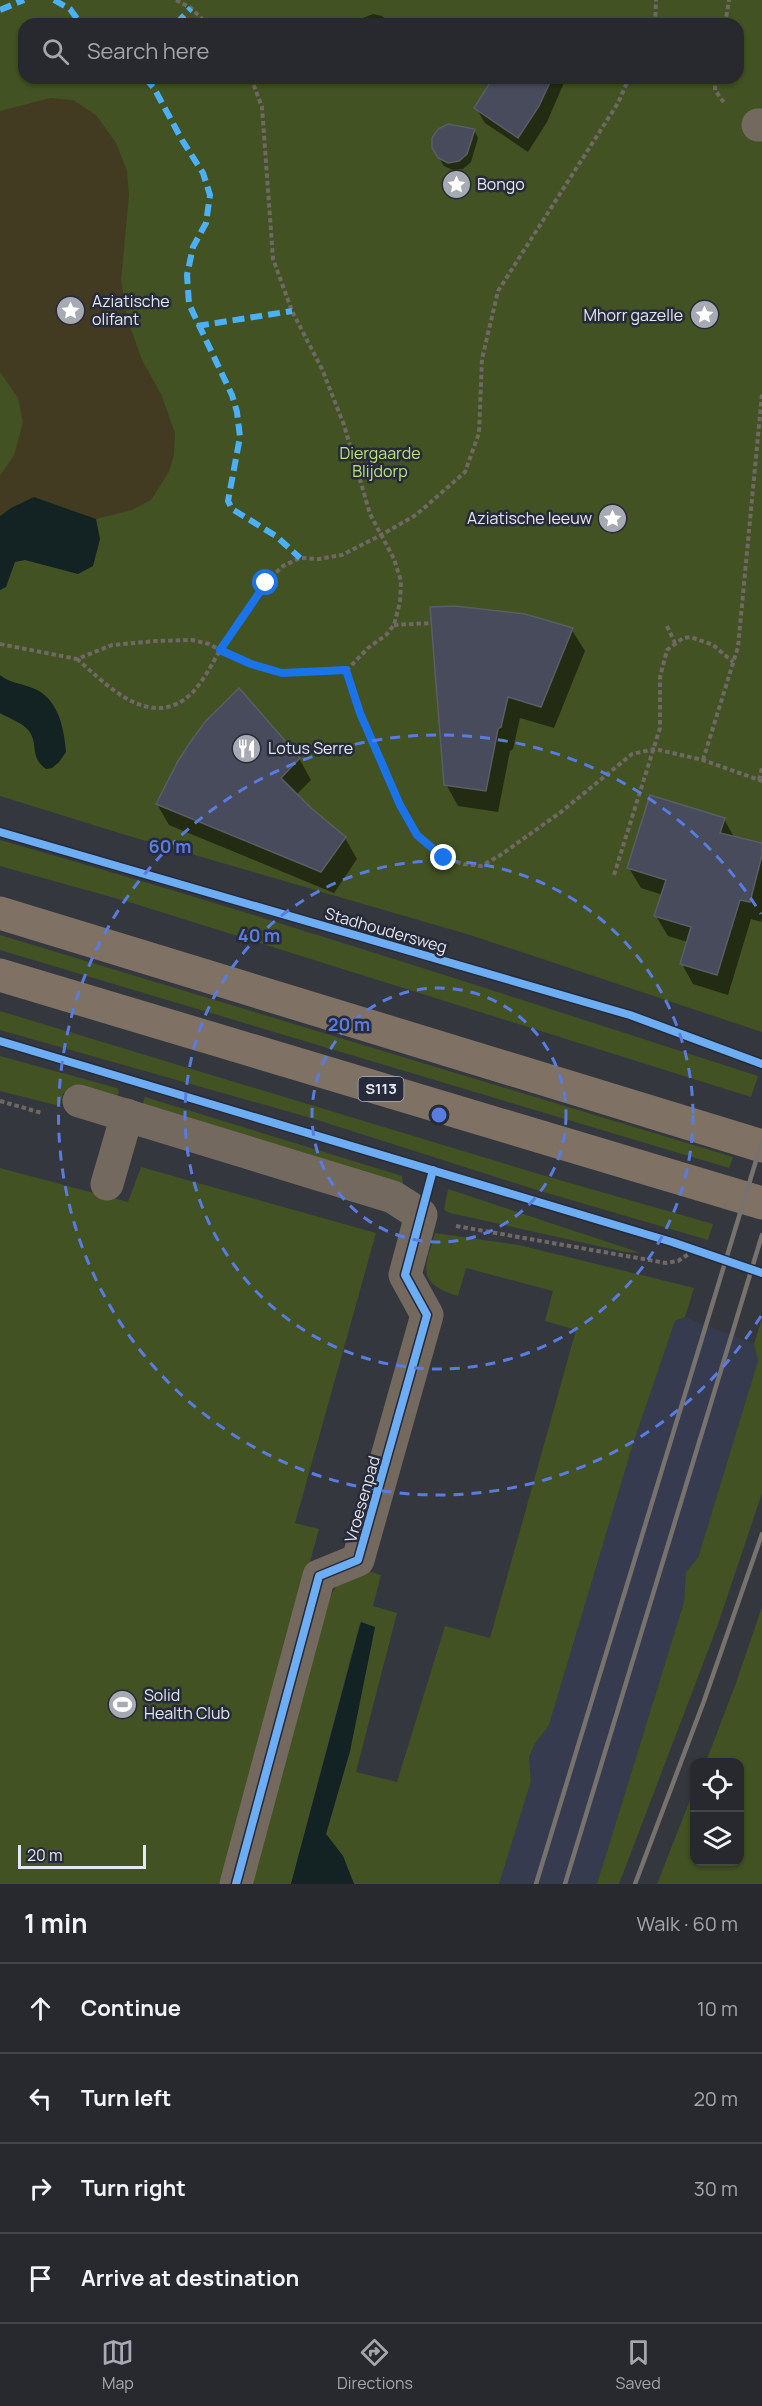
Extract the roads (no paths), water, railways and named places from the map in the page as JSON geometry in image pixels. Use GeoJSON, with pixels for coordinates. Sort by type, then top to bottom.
{"type":"FeatureCollection","features":[{"type":"Feature","properties":{"kind":"main road"},"geometry":{"type":"LineString","coordinates":[[0,913],[762,1146]]}},
{"type":"Feature","properties":{"kind":"main road","name":"S113"},"geometry":{"type":"LineString","coordinates":[[0,975],[762,1203]]}},
{"type":"Feature","properties":{"kind":"street"},"geometry":{"type":"LineString","coordinates":[[79,1101],[127,1115],[107,1184]]}},
{"type":"Feature","properties":{"kind":"street","name":"Vroesenpad"},"geometry":{"type":"LineString","coordinates":[[127,1115],[393,1197],[421,1215],[405,1275],[428,1315],[358,1560],[318,1576],[236,1884]]}},
{"type":"Feature","properties":{"kind":"railway"},"geometry":{"type":"LineString","coordinates":[[536,1884],[762,1141]]}},
{"type":"Feature","properties":{"kind":"railway"},"geometry":{"type":"LineString","coordinates":[[565,1884],[762,1235]]}},
{"type":"Feature","properties":{"kind":"railway"},"geometry":{"type":"LineString","coordinates":[[635,1884],[704,1701],[762,1534]]}},
{"type":"Feature","properties":{"kind":"place","name":"Bongo"},"geometry":{"type":"Point","coordinates":[456,184]}},
{"type":"Feature","properties":{"kind":"place","name":"Aziatische olifant"},"geometry":{"type":"Point","coordinates":[71,310]}},
{"type":"Feature","properties":{"kind":"place","name":"Mhorr gazelle"},"geometry":{"type":"Point","coordinates":[704,315]}},
{"type":"Feature","properties":{"kind":"place","name":"Aziatische leeuw"},"geometry":{"type":"Point","coordinates":[613,518]}},
{"type":"Feature","properties":{"kind":"place","name":"Lotus Serre"},"geometry":{"type":"Point","coordinates":[247,748]}},
{"type":"Feature","properties":{"kind":"place","name":"Solid Health Club"},"geometry":{"type":"Point","coordinates":[123,1704]}},
{"type":"Feature","properties":{"kind":"park label","name":"Diergaarde Blijdorp"},"geometry":{"type":"Point","coordinates":[380,462]}}]}
